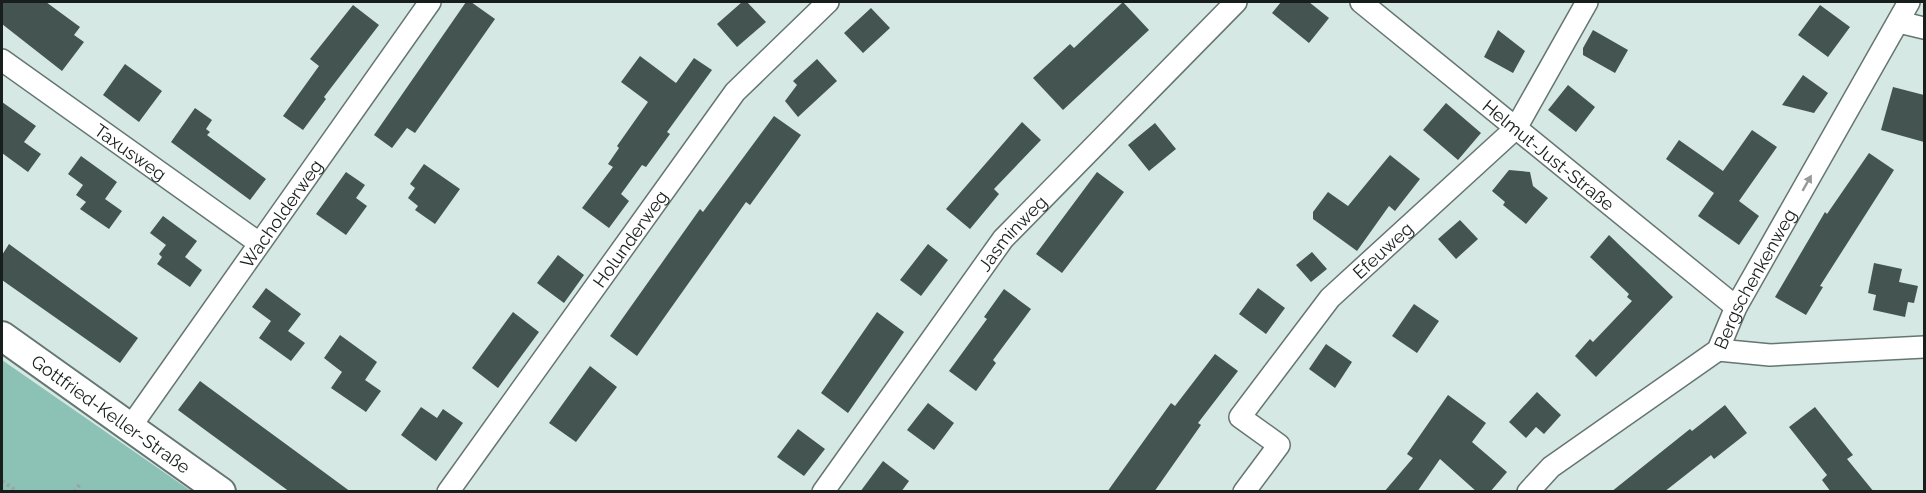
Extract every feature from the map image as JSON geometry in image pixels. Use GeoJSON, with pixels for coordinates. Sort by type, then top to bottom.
{"type":"FeatureCollection","features":[{"type":"Feature","properties":{"kind":"street","name":"Wacholderweg"},"geometry":{"type":"LineString","coordinates":[[131,426],[430,2]]}},
{"type":"Feature","properties":{"kind":"street","name":"Holunderweg"},"geometry":{"type":"LineString","coordinates":[[448,492],[735,92],[828,2]]}},
{"type":"Feature","properties":{"kind":"street","name":"Jasminweg"},"geometry":{"type":"LineString","coordinates":[[823,492],[1003,239],[1236,2]]}},
{"type":"Feature","properties":{"kind":"street","name":"Helmut-Just-Straße"},"geometry":{"type":"LineString","coordinates":[[1361,2],[1736,307]]}},
{"type":"Feature","properties":{"kind":"street","name":"Efeuweg"},"geometry":{"type":"LineString","coordinates":[[1244,492],[1279,445],[1240,417],[1330,298],[1516,128],[1587,2]]}},
{"type":"Feature","properties":{"kind":"street","name":"Bergschenkenweg"},"geometry":{"type":"LineString","coordinates":[[1528,492],[1551,467],[1718,350],[1736,307],[1909,2]]}},
{"type":"Feature","properties":{"kind":"street"},"geometry":{"type":"LineString","coordinates":[[1899,22],[1924,28]]}},
{"type":"Feature","properties":{"kind":"street","name":"Taxusweg"},"geometry":{"type":"LineString","coordinates":[[2,60],[259,243]]}},
{"type":"Feature","properties":{"kind":"street","name":"Gottfried-Keller-Straße"},"geometry":{"type":"LineString","coordinates":[[2,336],[221,492]]}},
{"type":"Feature","properties":{"kind":"street"},"geometry":{"type":"LineString","coordinates":[[1718,350],[1770,355],[1924,347]]}},
{"type":"Feature","properties":{"kind":"path"},"geometry":{"type":"LineString","coordinates":[[2,481],[18,492]]}},
{"type":"Feature","properties":{"kind":"path"},"geometry":{"type":"LineString","coordinates":[[74,492],[80,484]]}},
{"type":"Feature","properties":{"kind":"green space"},"geometry":{"type":"Polygon","coordinates":[[[2,360],[191,491],[2,491],[2,360]]]}},
{"type":"Feature","properties":{"kind":"building"},"geometry":{"type":"Polygon","coordinates":[[[2,2],[46,2],[80,27],[74,35],[84,42],[62,71],[2,24],[2,2]]]}},
{"type":"Feature","properties":{"kind":"building"},"geometry":{"type":"Polygon","coordinates":[[[466,2],[471,2],[495,19],[415,133],[407,128],[392,148],[374,135],[466,2]]]}},
{"type":"Feature","properties":{"kind":"building"},"geometry":{"type":"Polygon","coordinates":[[[742,2],[747,2],[766,22],[737,47],[717,24],[742,2]]]}},
{"type":"Feature","properties":{"kind":"building"},"geometry":{"type":"Polygon","coordinates":[[[1123,2],[1149,30],[1063,110],[1033,78],[1070,44],[1074,48],[1123,2]]]}},
{"type":"Feature","properties":{"kind":"building"},"geometry":{"type":"Polygon","coordinates":[[[1281,2],[1309,2],[1329,18],[1309,43],[1272,13],[1281,2]]]}},
{"type":"Feature","properties":{"kind":"building"},"geometry":{"type":"Polygon","coordinates":[[[353,5],[379,25],[324,97],[326,99],[303,130],[283,116],[319,66],[310,59],[353,5]]]}},
{"type":"Feature","properties":{"kind":"building"},"geometry":{"type":"Polygon","coordinates":[[[1820,5],[1850,27],[1828,57],[1798,35],[1820,5]]]}},
{"type":"Feature","properties":{"kind":"building"},"geometry":{"type":"Polygon","coordinates":[[[871,8],[890,28],[863,53],[844,33],[871,8]]]}},
{"type":"Feature","properties":{"kind":"building"},"geometry":{"type":"Polygon","coordinates":[[[1498,30],[1525,51],[1513,73],[1484,57],[1498,30]]]}},
{"type":"Feature","properties":{"kind":"building"},"geometry":{"type":"Polygon","coordinates":[[[1593,30],[1628,50],[1615,73],[1583,55],[1583,48],[1593,30]]]}},
{"type":"Feature","properties":{"kind":"building"},"geometry":{"type":"Polygon","coordinates":[[[640,56],[676,83],[694,58],[712,70],[667,132],[670,134],[646,167],[642,165],[621,194],[629,201],[609,228],[582,208],[613,167],[608,164],[619,148],[617,146],[648,102],[621,82],[640,56]]]}},
{"type":"Feature","properties":{"kind":"building"},"geometry":{"type":"Polygon","coordinates":[[[817,59],[837,81],[798,117],[785,101],[797,85],[793,81],[817,59]]]}},
{"type":"Feature","properties":{"kind":"building"},"geometry":{"type":"Polygon","coordinates":[[[125,64],[162,91],[139,122],[103,95],[125,64]]]}},
{"type":"Feature","properties":{"kind":"building"},"geometry":{"type":"Polygon","coordinates":[[[1803,75],[1828,93],[1814,113],[1782,105],[1803,75]]]}},
{"type":"Feature","properties":{"kind":"building"},"geometry":{"type":"Polygon","coordinates":[[[1568,85],[1595,107],[1576,132],[1548,110],[1568,85]]]}},
{"type":"Feature","properties":{"kind":"building"},"geometry":{"type":"Polygon","coordinates":[[[1893,87],[1924,95],[1924,142],[1881,130],[1893,87]]]}},
{"type":"Feature","properties":{"kind":"building"},"geometry":{"type":"Polygon","coordinates":[[[2,102],[36,126],[24,142],[41,154],[28,172],[2,153],[2,102]]]}},
{"type":"Feature","properties":{"kind":"building"},"geometry":{"type":"Polygon","coordinates":[[[1446,103],[1481,133],[1458,160],[1423,130],[1446,103]]]}},
{"type":"Feature","properties":{"kind":"building"},"geometry":{"type":"Polygon","coordinates":[[[195,108],[212,120],[206,129],[210,132],[207,135],[266,179],[250,200],[171,142],[195,108]]]}},
{"type":"Feature","properties":{"kind":"building"},"geometry":{"type":"Polygon","coordinates":[[[774,116],[801,135],[750,205],[746,202],[637,356],[610,336],[700,209],[703,212],[774,116]]]}},
{"type":"Feature","properties":{"kind":"building"},"geometry":{"type":"Polygon","coordinates":[[[1022,122],[1041,140],[994,189],[999,194],[970,229],[946,209],[1022,122]]]}},
{"type":"Feature","properties":{"kind":"building"},"geometry":{"type":"Polygon","coordinates":[[[1155,123],[1176,149],[1149,171],[1128,145],[1155,123]]]}},
{"type":"Feature","properties":{"kind":"building"},"geometry":{"type":"Polygon","coordinates":[[[1752,130],[1777,147],[1739,201],[1759,216],[1739,245],[1698,216],[1714,193],[1666,159],[1679,140],[1723,171],[1752,130]]]}},
{"type":"Feature","properties":{"kind":"building"},"geometry":{"type":"Polygon","coordinates":[[[1869,153],[1894,170],[1820,286],[1823,287],[1806,315],[1775,297],[1825,212],[1827,214],[1869,153]]]}},
{"type":"Feature","properties":{"kind":"building"},"geometry":{"type":"Polygon","coordinates":[[[1390,155],[1420,179],[1395,211],[1389,206],[1357,251],[1313,219],[1313,212],[1328,192],[1348,206],[1390,155]]]}},
{"type":"Feature","properties":{"kind":"building"},"geometry":{"type":"Polygon","coordinates":[[[81,156],[117,182],[105,199],[122,211],[109,229],[80,209],[86,202],[76,195],[83,185],[68,174],[81,156]]]}},
{"type":"Feature","properties":{"kind":"building"},"geometry":{"type":"Polygon","coordinates":[[[424,164],[460,189],[435,224],[415,210],[418,206],[408,198],[415,188],[410,184],[424,164]]]}},
{"type":"Feature","properties":{"kind":"building"},"geometry":{"type":"Polygon","coordinates":[[[1509,170],[1530,172],[1533,186],[1548,198],[1526,224],[1503,205],[1505,202],[1492,191],[1509,170]]]}},
{"type":"Feature","properties":{"kind":"building"},"geometry":{"type":"Polygon","coordinates":[[[346,172],[365,185],[356,198],[367,206],[346,235],[316,214],[346,172]]]}},
{"type":"Feature","properties":{"kind":"building"},"geometry":{"type":"Polygon","coordinates":[[[1097,172],[1124,192],[1062,273],[1036,254],[1097,172]]]}},
{"type":"Feature","properties":{"kind":"building"},"geometry":{"type":"Polygon","coordinates":[[[163,216],[197,241],[185,257],[202,270],[190,287],[157,264],[162,257],[159,254],[166,245],[150,233],[163,216]]]}},
{"type":"Feature","properties":{"kind":"building"},"geometry":{"type":"Polygon","coordinates":[[[1460,220],[1478,239],[1456,259],[1438,239],[1460,220]]]}},
{"type":"Feature","properties":{"kind":"building"},"geometry":{"type":"Polygon","coordinates":[[[1609,235],[1673,297],[1596,377],[1575,356],[1590,339],[1593,342],[1632,301],[1627,297],[1629,294],[1590,257],[1609,235]]]}},
{"type":"Feature","properties":{"kind":"building"},"geometry":{"type":"Polygon","coordinates":[[[9,244],[138,338],[120,363],[2,280],[2,255],[9,244]]]}},
{"type":"Feature","properties":{"kind":"building"},"geometry":{"type":"Polygon","coordinates":[[[928,244],[948,260],[921,296],[900,280],[928,244]]]}},
{"type":"Feature","properties":{"kind":"building"},"geometry":{"type":"Polygon","coordinates":[[[1312,252],[1327,269],[1311,282],[1296,265],[1312,252]]]}},
{"type":"Feature","properties":{"kind":"building"},"geometry":{"type":"Polygon","coordinates":[[[558,255],[584,275],[564,303],[537,283],[558,255]]]}},
{"type":"Feature","properties":{"kind":"building"},"geometry":{"type":"Polygon","coordinates":[[[1874,263],[1902,269],[1899,282],[1918,286],[1914,303],[1908,302],[1905,317],[1873,310],[1876,295],[1868,293],[1874,263]]]}},
{"type":"Feature","properties":{"kind":"building"},"geometry":{"type":"Polygon","coordinates":[[[266,288],[301,314],[288,331],[305,343],[291,361],[259,338],[271,321],[252,307],[266,288]]]}},
{"type":"Feature","properties":{"kind":"building"},"geometry":{"type":"Polygon","coordinates":[[[1258,288],[1285,308],[1266,334],[1239,314],[1258,288]]]}},
{"type":"Feature","properties":{"kind":"building"},"geometry":{"type":"Polygon","coordinates":[[[1004,289],[1031,309],[993,360],[996,363],[976,391],[949,371],[987,319],[984,317],[1004,289]]]}},
{"type":"Feature","properties":{"kind":"building"},"geometry":{"type":"Polygon","coordinates":[[[1414,304],[1439,321],[1417,353],[1392,336],[1414,304]]]}},
{"type":"Feature","properties":{"kind":"building"},"geometry":{"type":"Polygon","coordinates":[[[513,312],[539,332],[498,388],[472,368],[513,312]]]}},
{"type":"Feature","properties":{"kind":"building"},"geometry":{"type":"Polygon","coordinates":[[[877,312],[904,332],[848,413],[821,393],[877,312]]]}},
{"type":"Feature","properties":{"kind":"building"},"geometry":{"type":"Polygon","coordinates":[[[340,335],[377,362],[365,380],[381,391],[366,412],[331,388],[342,372],[324,358],[340,335]]]}},
{"type":"Feature","properties":{"kind":"building"},"geometry":{"type":"Polygon","coordinates":[[[1326,344],[1352,362],[1335,388],[1309,369],[1326,344]]]}},
{"type":"Feature","properties":{"kind":"building"},"geometry":{"type":"Polygon","coordinates":[[[1215,354],[1238,371],[1198,423],[1201,425],[1154,492],[1107,492],[1171,403],[1175,406],[1215,354]]]}},
{"type":"Feature","properties":{"kind":"building"},"geometry":{"type":"Polygon","coordinates":[[[590,366],[617,387],[576,442],[549,423],[590,366]]]}},
{"type":"Feature","properties":{"kind":"building"},"geometry":{"type":"Polygon","coordinates":[[[200,381],[351,492],[290,492],[212,435],[178,410],[200,381]]]}},
{"type":"Feature","properties":{"kind":"building"},"geometry":{"type":"Polygon","coordinates":[[[1537,392],[1561,415],[1544,434],[1536,427],[1526,438],[1509,422],[1537,392]]]}},
{"type":"Feature","properties":{"kind":"building"},"geometry":{"type":"Polygon","coordinates":[[[1448,395],[1486,423],[1472,442],[1507,472],[1490,492],[1477,492],[1440,459],[1417,492],[1384,492],[1413,458],[1407,454],[1448,395]]]}},
{"type":"Feature","properties":{"kind":"building"},"geometry":{"type":"Polygon","coordinates":[[[928,403],[954,423],[934,450],[907,430],[928,403]]]}},
{"type":"Feature","properties":{"kind":"building"},"geometry":{"type":"Polygon","coordinates":[[[1725,405],[1747,433],[1714,459],[1711,455],[1664,492],[1611,492],[1690,429],[1692,431],[1725,405]]]}},
{"type":"Feature","properties":{"kind":"building"},"geometry":{"type":"Polygon","coordinates":[[[421,407],[437,418],[443,409],[463,423],[436,461],[401,435],[421,407]]]}},
{"type":"Feature","properties":{"kind":"building"},"geometry":{"type":"Polygon","coordinates":[[[1815,407],[1853,455],[1847,459],[1874,492],[1831,492],[1822,480],[1827,475],[1789,427],[1815,407]]]}},
{"type":"Feature","properties":{"kind":"building"},"geometry":{"type":"Polygon","coordinates":[[[798,429],[825,449],[804,476],[777,457],[798,429]]]}},
{"type":"Feature","properties":{"kind":"building"},"geometry":{"type":"Polygon","coordinates":[[[883,461],[909,481],[901,492],[860,492],[883,461]]]}}]}
